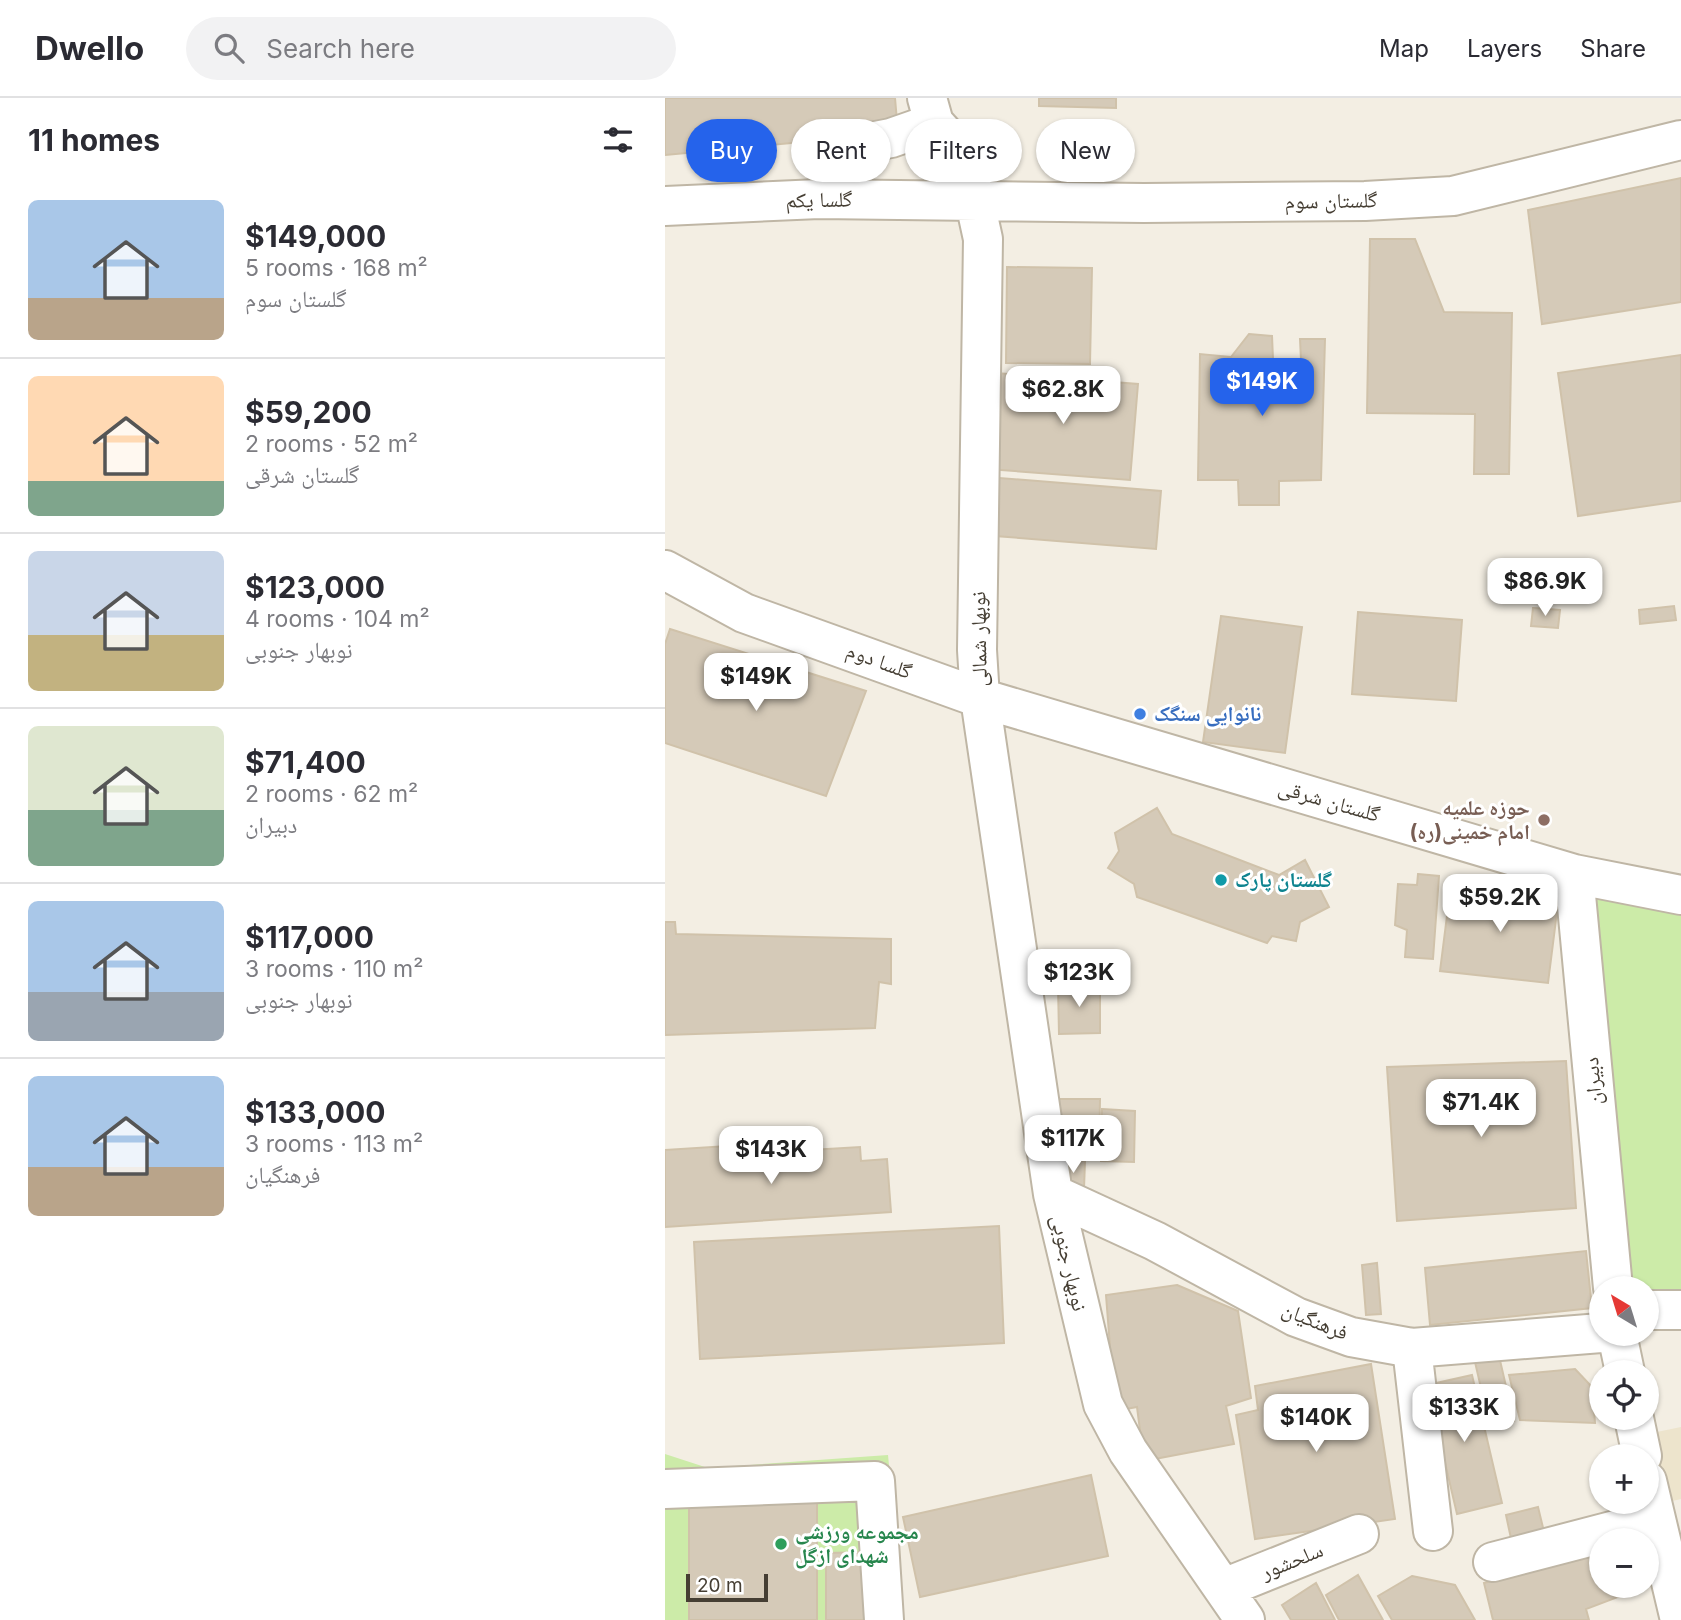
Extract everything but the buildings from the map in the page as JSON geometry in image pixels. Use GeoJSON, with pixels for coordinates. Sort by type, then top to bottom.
{"type":"FeatureCollection","features":[{"type":"Feature","properties":{"kind":"street"},"geometry":{"type":"LineString","coordinates":[[891,138],[930,111]]}},
{"type":"Feature","properties":{"kind":"street","name":"نوبهار شمالی"},"geometry":{"type":"LineString","coordinates":[[930,111],[968,170],[983,239],[978,650],[980,698]]}},
{"type":"Feature","properties":{"kind":"street","name":"گلستان سوم"},"geometry":{"type":"LineString","coordinates":[[974,203],[1366,201],[1453,196],[1681,140]]}},
{"type":"Feature","properties":{"kind":"street","name":"گلسا يكم"},"geometry":{"type":"LineString","coordinates":[[665,206],[818,199],[974,203]]}},
{"type":"Feature","properties":{"kind":"street","name":"گلسا دوم"},"geometry":{"type":"LineString","coordinates":[[665,570],[744,613],[980,698]]}},
{"type":"Feature","properties":{"kind":"street","name":"گلستان شرقی"},"geometry":{"type":"LineString","coordinates":[[980,698],[1574,874],[1681,895]]}},
{"type":"Feature","properties":{"kind":"street","name":"نوبهار جنوبی"},"geometry":{"type":"LineString","coordinates":[[980,698],[1053,1194],[1103,1404],[1128,1451],[1245,1620]]}},
{"type":"Feature","properties":{"kind":"street","name":"دبیران"},"geometry":{"type":"LineString","coordinates":[[1574,874],[1612,1276]]}},
{"type":"Feature","properties":{"kind":"street","name":"فرهنگیان"},"geometry":{"type":"LineString","coordinates":[[1053,1194],[1155,1241],[1296,1317],[1351,1337],[1412,1348],[1589,1334]]}},
{"type":"Feature","properties":{"kind":"street"},"geometry":{"type":"LineString","coordinates":[[1659,1310],[1681,1310]]}},
{"type":"Feature","properties":{"kind":"street"},"geometry":{"type":"LineString","coordinates":[[1412,1348],[1433,1531]]}},
{"type":"Feature","properties":{"kind":"street"},"geometry":{"type":"LineString","coordinates":[[665,1489],[875,1481],[884,1620]]}},
{"type":"Feature","properties":{"kind":"street"},"geometry":{"type":"LineString","coordinates":[[1653,1514],[1673,1572],[1680,1620]]}},
{"type":"Feature","properties":{"kind":"street"},"geometry":{"type":"LineString","coordinates":[[1493,1562],[1654,1520]]}},
{"type":"Feature","properties":{"kind":"street","name":"سلحشور"},"geometry":{"type":"LineString","coordinates":[[1224,1588],[1359,1534]]}},
{"type":"Feature","properties":{"kind":"shaded area"},"geometry":{"type":"Polygon","coordinates":[[[1681,1427],[1681,1499],[1668,1502],[1659,1463],[1659,1444],[1655,1444],[1652,1433],[1681,1427]]]}},
{"type":"Feature","properties":{"kind":"green space"},"geometry":{"type":"Polygon","coordinates":[[[1588,891],[1681,910],[1681,1295],[1659,1295],[1659,1276],[1624,1276],[1588,891]]]}},
{"type":"Feature","properties":{"kind":"green space","name":"مجموعه ورزشی شهدای ازگل"},"geometry":{"type":"Polygon","coordinates":[[[665,1454],[708,1468],[888,1455],[904,1620],[665,1620],[665,1454]]]}},
{"type":"Feature","properties":{"kind":"place","name":"نانوایی سنگک"},"geometry":{"type":"Point","coordinates":[1140,714]}},
{"type":"Feature","properties":{"kind":"place","name":"حوزه علمیه امام خمینی(ره)"},"geometry":{"type":"Point","coordinates":[1544,820]}},
{"type":"Feature","properties":{"kind":"place","name":"گلستان پارک"},"geometry":{"type":"Point","coordinates":[1221,880]}},
{"type":"Feature","properties":{"kind":"place","name":"مجموعه ورزشی شهدای ازگل"},"geometry":{"type":"Point","coordinates":[781,1544]}}]}
